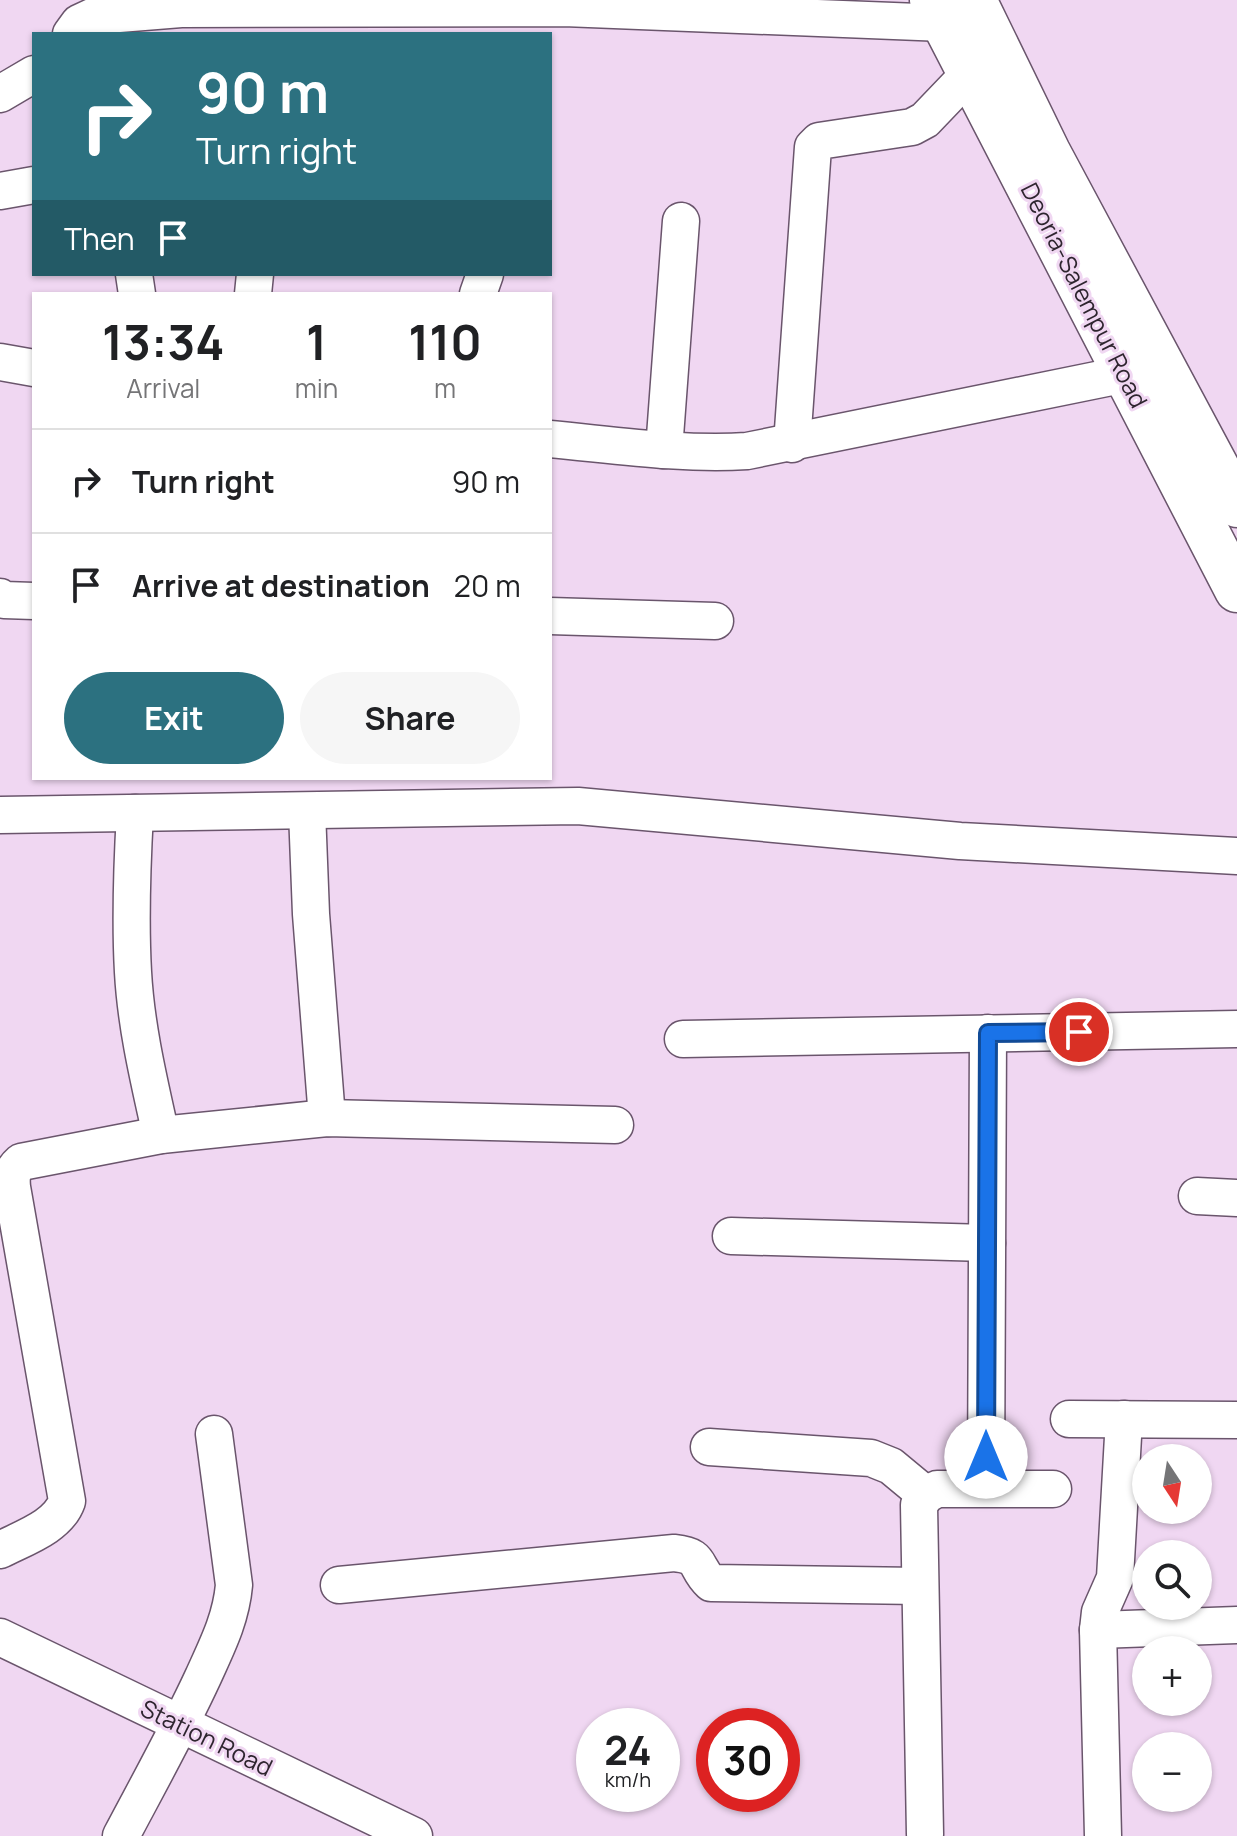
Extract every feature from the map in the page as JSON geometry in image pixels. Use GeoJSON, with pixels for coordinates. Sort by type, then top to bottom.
{"type":"FeatureCollection","features":[{"type":"Feature","properties":{"kind":"highway","name":"Deoria-Salempur Road"},"geometry":{"type":"LineString","coordinates":[[950,8],[970,73],[1237,590]]}},
{"type":"Feature","properties":{"kind":"highway","name":"Deoria-Salempur Road"},"geometry":{"type":"LineString","coordinates":[[950,8],[1048,152],[1237,505]]}},
{"type":"Feature","properties":{"kind":"street"},"geometry":{"type":"LineString","coordinates":[[72,32],[79,23],[94,16],[181,4],[227,22],[523,13],[950,8]]}},
{"type":"Feature","properties":{"kind":"street"},"geometry":{"type":"LineString","coordinates":[[792,444],[813,147],[819,141],[912,127],[925,120],[970,73]]}},
{"type":"Feature","properties":{"kind":"street"},"geometry":{"type":"LineString","coordinates":[[0,94],[32,75]]}},
{"type":"Feature","properties":{"kind":"street"},"geometry":{"type":"LineString","coordinates":[[0,191],[32,185]]}},
{"type":"Feature","properties":{"kind":"street"},"geometry":{"type":"LineString","coordinates":[[664,450],[681,221]]}},
{"type":"Feature","properties":{"kind":"street"},"geometry":{"type":"LineString","coordinates":[[0,362],[32,368]]}},
{"type":"Feature","properties":{"kind":"street"},"geometry":{"type":"LineString","coordinates":[[552,439],[716,453],[792,444],[1126,374]]}},
{"type":"Feature","properties":{"kind":"street"},"geometry":{"type":"LineString","coordinates":[[0,597],[4,600],[32,601]]}},
{"type":"Feature","properties":{"kind":"street"},"geometry":{"type":"LineString","coordinates":[[552,616],[715,621]]}},
{"type":"Feature","properties":{"kind":"street"},"geometry":{"type":"LineString","coordinates":[[0,815],[578,806],[960,841],[1237,856]]}},
{"type":"Feature","properties":{"kind":"street"},"geometry":{"type":"LineString","coordinates":[[307,811],[311,914],[327,1118]]}},
{"type":"Feature","properties":{"kind":"street"},"geometry":{"type":"LineString","coordinates":[[135,813],[130,894],[133,975],[143,1055],[161,1135]]}},
{"type":"Feature","properties":{"kind":"street"},"geometry":{"type":"LineString","coordinates":[[683,1039],[1237,1029]]}},
{"type":"Feature","properties":{"kind":"street"},"geometry":{"type":"LineString","coordinates":[[986,1488],[988,1033]]}},
{"type":"Feature","properties":{"kind":"street"},"geometry":{"type":"LineString","coordinates":[[0,1550],[52,1522],[63,1512],[67,1501],[6,1188],[14,1168],[21,1162],[161,1135],[327,1118],[615,1125]]}},
{"type":"Feature","properties":{"kind":"street"},"geometry":{"type":"LineString","coordinates":[[1197,1196],[1237,1198]]}},
{"type":"Feature","properties":{"kind":"street"},"geometry":{"type":"LineString","coordinates":[[731,1236],[987,1243]]}},
{"type":"Feature","properties":{"kind":"street"},"geometry":{"type":"LineString","coordinates":[[1069,1419],[1237,1420]]}},
{"type":"Feature","properties":{"kind":"street"},"geometry":{"type":"LineString","coordinates":[[1103,1836],[1098,1630],[1100,1612],[1115,1578],[1124,1419]]}},
{"type":"Feature","properties":{"kind":"street"},"geometry":{"type":"LineString","coordinates":[[121,1836],[181,1724],[227,1624],[232,1603],[234,1585],[214,1434]]}},
{"type":"Feature","properties":{"kind":"street"},"geometry":{"type":"LineString","coordinates":[[709,1447],[871,1458],[891,1466],[926,1495]]}},
{"type":"Feature","properties":{"kind":"street"},"geometry":{"type":"LineString","coordinates":[[925,1834],[919,1505],[926,1495],[937,1489],[1053,1489]]}},
{"type":"Feature","properties":{"kind":"street"},"geometry":{"type":"LineString","coordinates":[[339,1585],[674,1553],[689,1554],[697,1559],[703,1576],[711,1583],[919,1586]]}},
{"type":"Feature","properties":{"kind":"street"},"geometry":{"type":"LineString","coordinates":[[1098,1630],[1237,1625]]}},
{"type":"Feature","properties":{"kind":"street","name":"Station Road"},"geometry":{"type":"LineString","coordinates":[[0,1637],[414,1836]]}},
{"type":"Feature","properties":{"kind":"route"},"geometry":{"type":"LineString","coordinates":[[986,1457],[988,1033],[1079,1032]]}}]}
